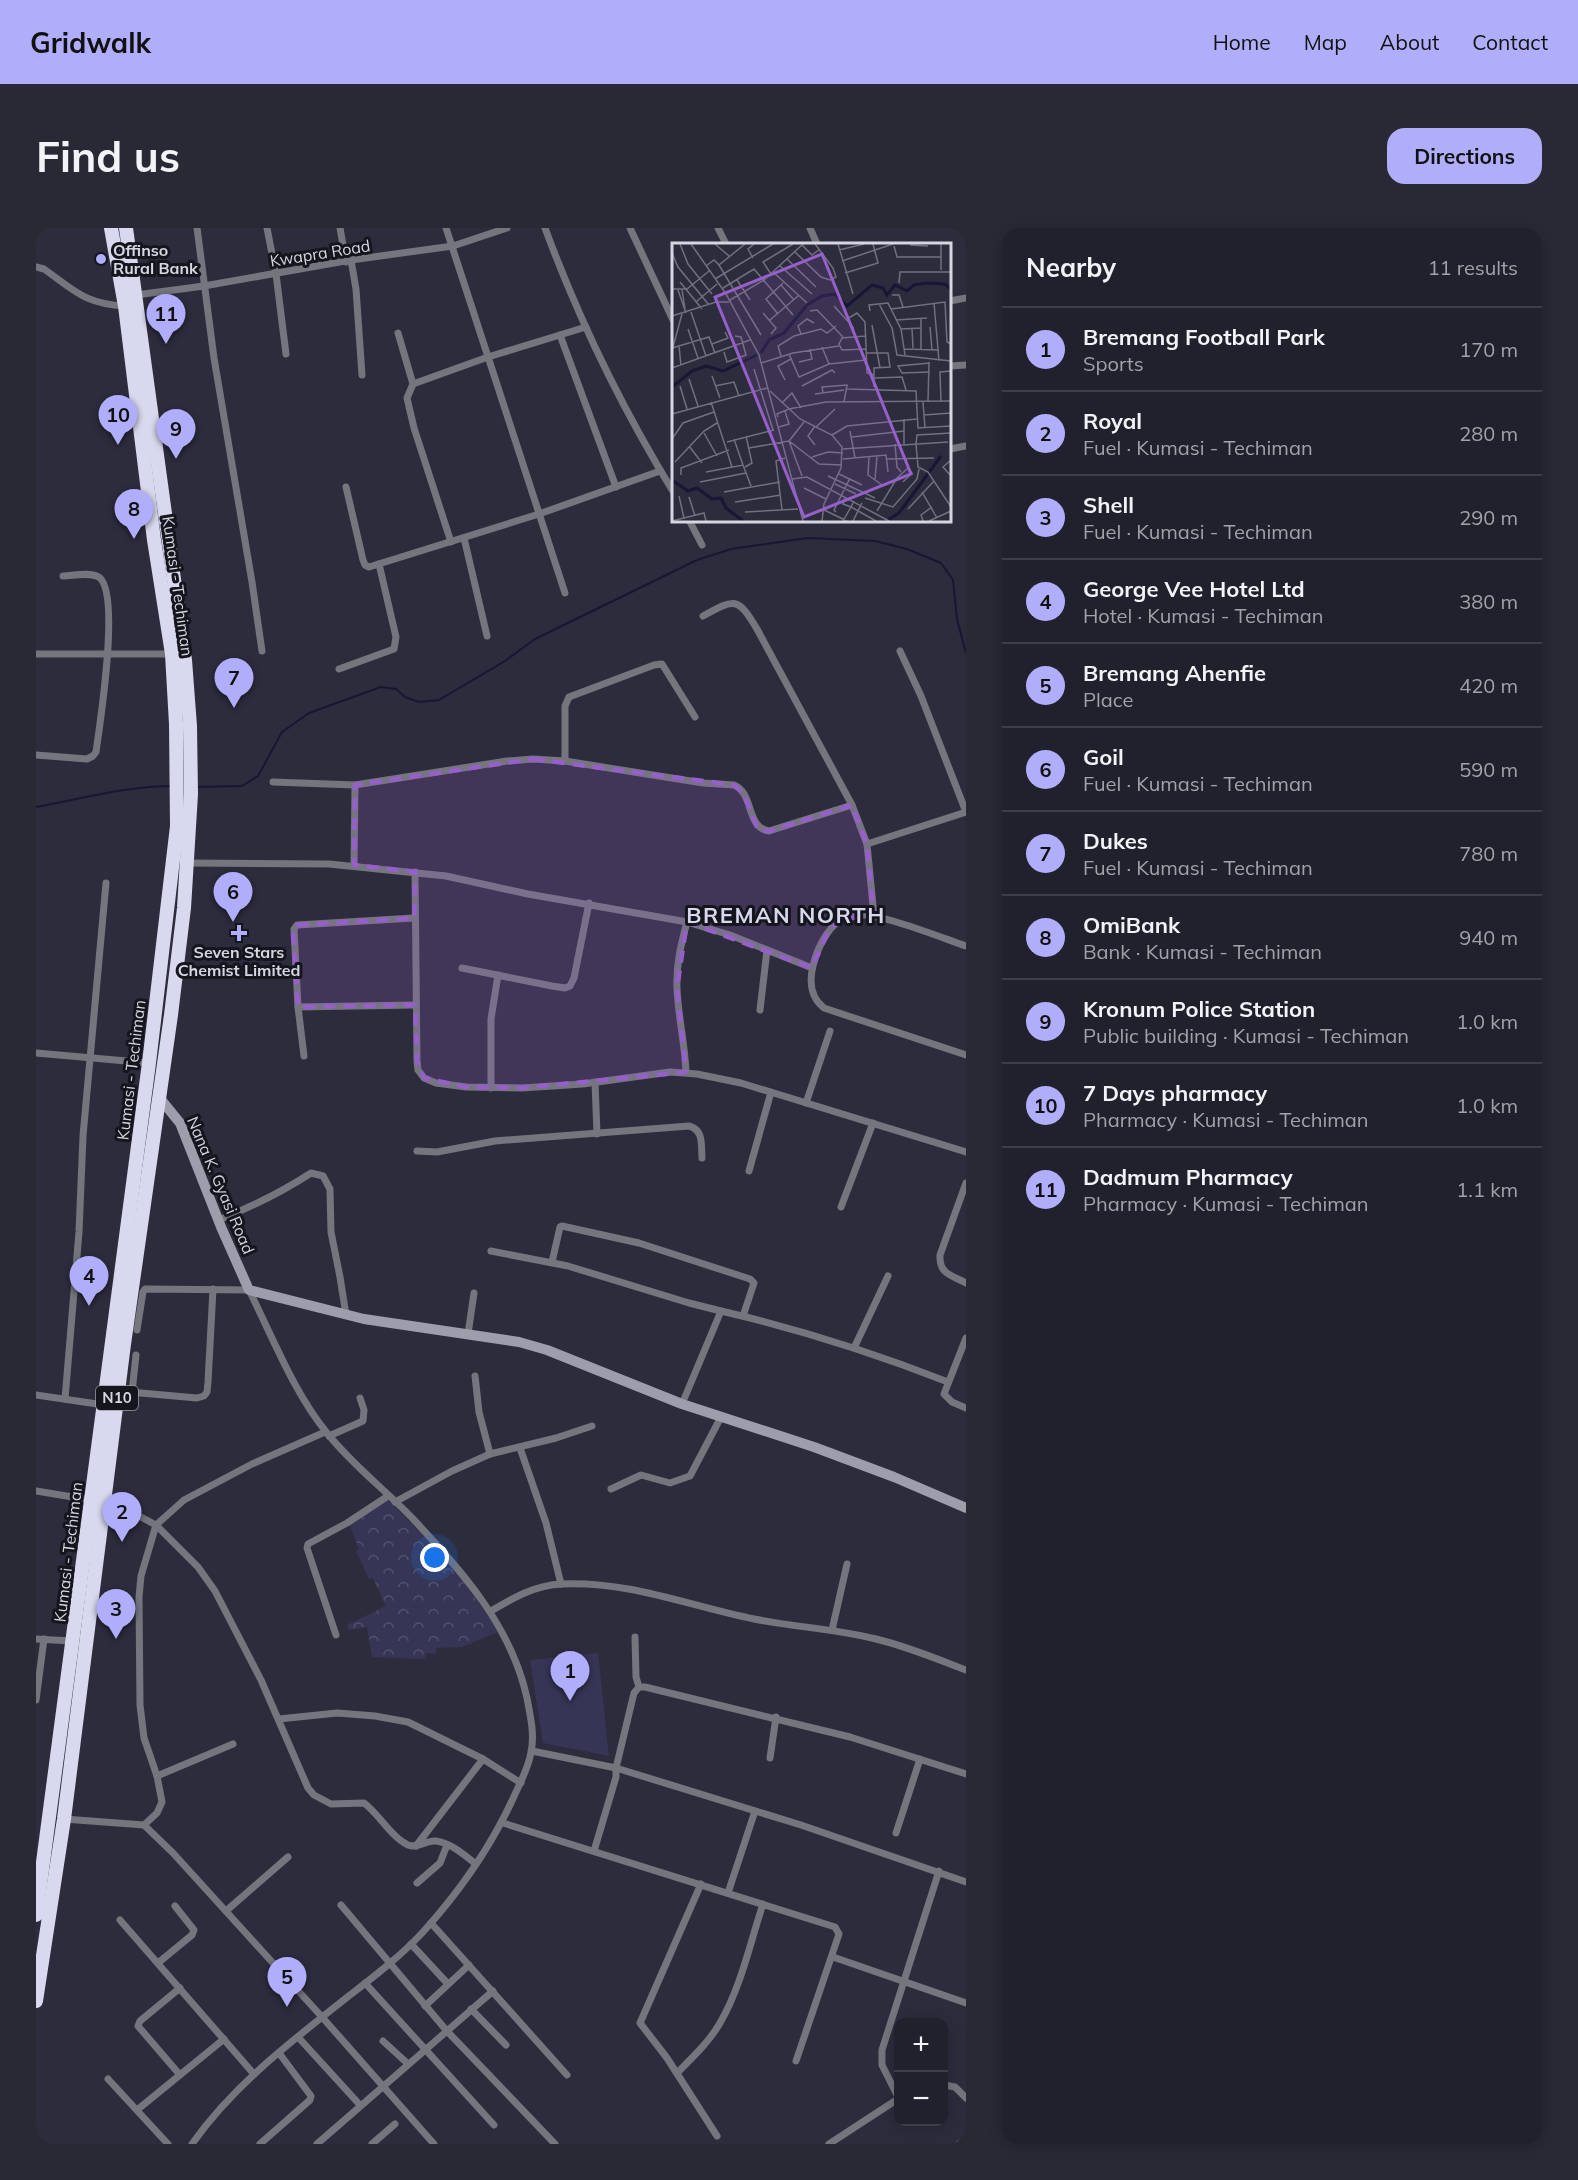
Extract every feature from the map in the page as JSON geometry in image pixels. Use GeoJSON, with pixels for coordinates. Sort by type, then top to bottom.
{"type":"FeatureCollection","features":[{"type":"Feature","properties":{"kind":"highway","name":"Kumasi - Techiman"},"geometry":{"type":"LineString","coordinates":[[111,228],[125,306],[154,540],[172,654],[184,777]]}},
{"type":"Feature","properties":{"kind":"highway","name":"N10"},"geometry":{"type":"LineString","coordinates":[[36,2001],[64,1819],[97,1501],[125,1391],[158,1096],[171,1015],[184,777],[190,726],[185,660],[126,228]]}},
{"type":"Feature","properties":{"kind":"highway","name":"Kumasi - Techiman"},"geometry":{"type":"LineString","coordinates":[[36,1915],[73,1642],[97,1501],[104,1405],[149,1063],[181,863]]}},
{"type":"Feature","properties":{"kind":"street"},"geometry":{"type":"LineString","coordinates":[[197,228],[214,358],[262,651]]}},
{"type":"Feature","properties":{"kind":"street"},"geometry":{"type":"LineString","coordinates":[[267,228],[276,274],[286,354]]}},
{"type":"Feature","properties":{"kind":"street"},"geometry":{"type":"LineString","coordinates":[[340,228],[356,289],[362,375]]}},
{"type":"Feature","properties":{"kind":"street"},"geometry":{"type":"LineString","coordinates":[[446,228],[565,593]]}},
{"type":"Feature","properties":{"kind":"street","name":"Kwapra Road"},"geometry":{"type":"LineString","coordinates":[[136,295],[453,246],[507,228]]}},
{"type":"Feature","properties":{"kind":"street"},"geometry":{"type":"LineString","coordinates":[[545,228],[586,327],[672,491]]}},
{"type":"Feature","properties":{"kind":"street"},"geometry":{"type":"LineString","coordinates":[[630,228],[672,318]]}},
{"type":"Feature","properties":{"kind":"street"},"geometry":{"type":"LineString","coordinates":[[718,228],[726,243]]}},
{"type":"Feature","properties":{"kind":"street"},"geometry":{"type":"LineString","coordinates":[[810,228],[817,243]]}},
{"type":"Feature","properties":{"kind":"street"},"geometry":{"type":"LineString","coordinates":[[36,267],[44,269],[88,300],[102,305],[125,306]]}},
{"type":"Feature","properties":{"kind":"street"},"geometry":{"type":"LineString","coordinates":[[951,301],[966,298]]}},
{"type":"Feature","properties":{"kind":"street"},"geometry":{"type":"LineString","coordinates":[[451,542],[414,428],[407,398],[408,391],[413,384],[488,357],[586,327]]}},
{"type":"Feature","properties":{"kind":"street"},"geometry":{"type":"LineString","coordinates":[[399,333],[413,384]]}},
{"type":"Feature","properties":{"kind":"street"},"geometry":{"type":"LineString","coordinates":[[560,335],[616,487]]}},
{"type":"Feature","properties":{"kind":"street"},"geometry":{"type":"LineString","coordinates":[[951,366],[966,365]]}},
{"type":"Feature","properties":{"kind":"street"},"geometry":{"type":"LineString","coordinates":[[951,449],[966,446]]}},
{"type":"Feature","properties":{"kind":"street"},"geometry":{"type":"LineString","coordinates":[[346,488],[363,560],[369,567],[539,514],[660,471]]}},
{"type":"Feature","properties":{"kind":"street"},"geometry":{"type":"LineString","coordinates":[[690,522],[702,545]]}},
{"type":"Feature","properties":{"kind":"street"},"geometry":{"type":"LineString","coordinates":[[465,538],[487,636]]}},
{"type":"Feature","properties":{"kind":"street"},"geometry":{"type":"LineString","coordinates":[[339,669],[394,649],[396,643],[379,564]]}},
{"type":"Feature","properties":{"kind":"street"},"geometry":{"type":"LineString","coordinates":[[36,755],[87,759],[96,752],[108,653],[108,605],[102,581],[92,575],[63,576]]}},
{"type":"Feature","properties":{"kind":"street"},"geometry":{"type":"LineString","coordinates":[[703,616],[724,604],[731,603],[742,606],[747,611],[852,805],[867,844],[874,916]]}},
{"type":"Feature","properties":{"kind":"street"},"geometry":{"type":"LineString","coordinates":[[867,844],[966,812],[921,696],[900,651]]}},
{"type":"Feature","properties":{"kind":"street"},"geometry":{"type":"LineString","coordinates":[[36,654],[172,654]]}},
{"type":"Feature","properties":{"kind":"street"},"geometry":{"type":"LineString","coordinates":[[565,760],[565,706],[569,697],[654,665],[662,664],[695,717]]}},
{"type":"Feature","properties":{"kind":"street"},"geometry":{"type":"LineString","coordinates":[[273,782],[356,785],[507,761],[565,760],[703,783],[734,785],[739,787],[744,794],[757,827],[762,830],[769,831],[852,805]]}},
{"type":"Feature","properties":{"kind":"street"},"geometry":{"type":"LineString","coordinates":[[354,866],[356,785]]}},
{"type":"Feature","properties":{"kind":"street"},"geometry":{"type":"LineString","coordinates":[[957,789],[966,787]]}},
{"type":"Feature","properties":{"kind":"street"},"geometry":{"type":"LineString","coordinates":[[181,863],[354,866],[455,878],[528,894],[687,922],[730,935],[812,968]]}},
{"type":"Feature","properties":{"kind":"street"},"geometry":{"type":"LineString","coordinates":[[415,872],[417,1061],[418,1070],[424,1078],[436,1083],[466,1088],[522,1088],[686,1072],[741,1083],[966,1152]]}},
{"type":"Feature","properties":{"kind":"street"},"geometry":{"type":"LineString","coordinates":[[65,1399],[79,1232],[83,1136],[106,883]]}},
{"type":"Feature","properties":{"kind":"street"},"geometry":{"type":"LineString","coordinates":[[462,968],[552,986],[565,988],[570,986],[574,978],[589,903]]}},
{"type":"Feature","properties":{"kind":"street"},"geometry":{"type":"LineString","coordinates":[[965,944],[874,916],[850,915],[828,932],[818,949],[812,968],[812,991],[816,1002],[824,1008],[966,1055]]}},
{"type":"Feature","properties":{"kind":"street"},"geometry":{"type":"LineString","coordinates":[[304,1056],[293,935],[297,925],[414,918]]}},
{"type":"Feature","properties":{"kind":"street"},"geometry":{"type":"LineString","coordinates":[[686,1072],[677,988],[677,966],[687,922]]}},
{"type":"Feature","properties":{"kind":"street"},"geometry":{"type":"LineString","coordinates":[[760,1010],[767,950]]}},
{"type":"Feature","properties":{"kind":"street"},"geometry":{"type":"LineString","coordinates":[[491,1088],[491,1029],[498,975]]}},
{"type":"Feature","properties":{"kind":"street"},"geometry":{"type":"LineString","coordinates":[[298,1007],[415,1005]]}},
{"type":"Feature","properties":{"kind":"street"},"geometry":{"type":"LineString","coordinates":[[806,1103],[830,1031]]}},
{"type":"Feature","properties":{"kind":"street"},"geometry":{"type":"LineString","coordinates":[[36,1053],[149,1063]]}},
{"type":"Feature","properties":{"kind":"street"},"geometry":{"type":"LineString","coordinates":[[595,1082],[597,1134]]}},
{"type":"Feature","properties":{"kind":"street"},"geometry":{"type":"LineString","coordinates":[[749,1171],[771,1092]]}},
{"type":"Feature","properties":{"kind":"street","name":"Nana K. Gyasi Road"},"geometry":{"type":"LineString","coordinates":[[158,1096],[180,1123],[249,1290]]}},
{"type":"Feature","properties":{"kind":"street"},"geometry":{"type":"LineString","coordinates":[[841,1207],[873,1123]]}},
{"type":"Feature","properties":{"kind":"street"},"geometry":{"type":"LineString","coordinates":[[417,1151],[437,1152],[495,1141],[689,1126],[700,1132],[702,1158]]}},
{"type":"Feature","properties":{"kind":"street"},"geometry":{"type":"LineString","coordinates":[[219,1220],[256,1205],[310,1173],[323,1176],[330,1189],[331,1232],[346,1315]]}},
{"type":"Feature","properties":{"kind":"street"},"geometry":{"type":"LineString","coordinates":[[966,1183],[940,1255],[940,1264],[944,1272],[966,1283]]}},
{"type":"Feature","properties":{"kind":"street"},"geometry":{"type":"LineString","coordinates":[[552,1262],[562,1226],[639,1243],[750,1279],[754,1283],[743,1316]]}},
{"type":"Feature","properties":{"kind":"street"},"geometry":{"type":"LineString","coordinates":[[491,1251],[552,1262],[743,1316],[854,1348],[948,1382]]}},
{"type":"Feature","properties":{"kind":"street"},"geometry":{"type":"LineString","coordinates":[[854,1348],[888,1276]]}},
{"type":"Feature","properties":{"kind":"street"},"geometry":{"type":"LineString","coordinates":[[137,1330],[145,1289],[249,1290],[346,1315],[401,1326],[519,1342],[547,1350],[682,1404],[814,1447],[894,1477],[966,1508]]}},
{"type":"Feature","properties":{"kind":"street"},"geometry":{"type":"LineString","coordinates":[[136,1355],[125,1391],[197,1398],[204,1396],[208,1382],[213,1289]]}},
{"type":"Feature","properties":{"kind":"street"},"geometry":{"type":"LineString","coordinates":[[192,2144],[226,2101],[254,2073],[389,1964],[431,1923],[476,1864],[503,1823],[532,1751],[530,1713],[522,1676],[509,1643],[490,1611],[447,1557],[327,1434],[293,1378],[249,1290]]}},
{"type":"Feature","properties":{"kind":"street"},"geometry":{"type":"LineString","coordinates":[[468,1334],[474,1293]]}},
{"type":"Feature","properties":{"kind":"street"},"geometry":{"type":"LineString","coordinates":[[682,1404],[721,1311]]}},
{"type":"Feature","properties":{"kind":"street"},"geometry":{"type":"LineString","coordinates":[[966,1338],[944,1394],[966,1408]]}},
{"type":"Feature","properties":{"kind":"street"},"geometry":{"type":"LineString","coordinates":[[475,1376],[479,1412],[490,1454]]}},
{"type":"Feature","properties":{"kind":"street"},"geometry":{"type":"LineString","coordinates":[[36,1395],[104,1405]]}},
{"type":"Feature","properties":{"kind":"street"},"geometry":{"type":"LineString","coordinates":[[144,1825],[157,1813],[162,1802],[141,1721],[139,1597],[141,1576],[156,1525],[184,1500],[252,1464],[363,1420],[364,1410],[360,1398]]}},
{"type":"Feature","properties":{"kind":"street"},"geometry":{"type":"LineString","coordinates":[[612,1489],[641,1475],[670,1483],[690,1476],[721,1417]]}},
{"type":"Feature","properties":{"kind":"street"},"geometry":{"type":"LineString","coordinates":[[395,1502],[452,1471],[490,1454],[520,1448],[592,1426]]}},
{"type":"Feature","properties":{"kind":"street"},"geometry":{"type":"LineString","coordinates":[[520,1448],[536,1491],[561,1584]]}},
{"type":"Feature","properties":{"kind":"street"},"geometry":{"type":"LineString","coordinates":[[36,1491],[97,1501],[139,1515],[156,1525],[198,1567],[215,1591],[261,1680],[302,1779],[314,1795],[331,1804],[364,1803],[405,1843],[416,1846],[435,1841],[457,1849],[476,1864]]}},
{"type":"Feature","properties":{"kind":"street"},"geometry":{"type":"LineString","coordinates":[[336,1635],[307,1548],[308,1544],[347,1523],[388,1496]]}},
{"type":"Feature","properties":{"kind":"street"},"geometry":{"type":"LineString","coordinates":[[832,1630],[847,1564]]}},
{"type":"Feature","properties":{"kind":"street"},"geometry":{"type":"LineString","coordinates":[[490,1611],[519,1595],[542,1586],[561,1584],[636,1589],[754,1619],[877,1639],[966,1670]]}},
{"type":"Feature","properties":{"kind":"street"},"geometry":{"type":"LineString","coordinates":[[635,1637],[636,1677],[639,1687]]}},
{"type":"Feature","properties":{"kind":"street"},"geometry":{"type":"LineString","coordinates":[[36,1639],[73,1642]]}},
{"type":"Feature","properties":{"kind":"street"},"geometry":{"type":"LineString","coordinates":[[36,1700],[44,1639]]}},
{"type":"Feature","properties":{"kind":"street"},"geometry":{"type":"LineString","coordinates":[[639,1687],[776,1717],[850,1737],[966,1774]]}},
{"type":"Feature","properties":{"kind":"street"},"geometry":{"type":"LineString","coordinates":[[594,1851],[616,1777],[616,1768],[634,1693],[639,1687]]}},
{"type":"Feature","properties":{"kind":"street"},"geometry":{"type":"LineString","coordinates":[[279,1719],[337,1713],[375,1716],[408,1722],[483,1759],[521,1782]]}},
{"type":"Feature","properties":{"kind":"street"},"geometry":{"type":"LineString","coordinates":[[770,1758],[776,1717]]}},
{"type":"Feature","properties":{"kind":"street"},"geometry":{"type":"LineString","coordinates":[[157,1776],[233,1744]]}},
{"type":"Feature","properties":{"kind":"street"},"geometry":{"type":"LineString","coordinates":[[532,1751],[616,1768],[755,1811],[939,1871],[966,1882]]}},
{"type":"Feature","properties":{"kind":"street"},"geometry":{"type":"LineString","coordinates":[[416,1846],[483,1759]]}},
{"type":"Feature","properties":{"kind":"street"},"geometry":{"type":"LineString","coordinates":[[896,1833],[920,1759]]}},
{"type":"Feature","properties":{"kind":"street"},"geometry":{"type":"LineString","coordinates":[[729,1893],[755,1811]]}},
{"type":"Feature","properties":{"kind":"street"},"geometry":{"type":"LineString","coordinates":[[64,1819],[144,1825],[226,1911],[434,2144]]}},
{"type":"Feature","properties":{"kind":"street"},"geometry":{"type":"LineString","coordinates":[[503,1823],[835,1927],[839,1934],[796,2061]]}},
{"type":"Feature","properties":{"kind":"street"},"geometry":{"type":"LineString","coordinates":[[417,1883],[440,1863],[447,1845]]}},
{"type":"Feature","properties":{"kind":"street"},"geometry":{"type":"LineString","coordinates":[[226,1911],[288,1857]]}},
{"type":"Feature","properties":{"kind":"street"},"geometry":{"type":"LineString","coordinates":[[894,2090],[881,2058],[889,2025],[939,1871]]}},
{"type":"Feature","properties":{"kind":"street"},"geometry":{"type":"LineString","coordinates":[[701,1884],[640,2023],[677,2073],[717,2136]]}},
{"type":"Feature","properties":{"kind":"street"},"geometry":{"type":"LineString","coordinates":[[677,2073],[704,2046],[720,2023],[738,1981],[763,1904]]}},
{"type":"Feature","properties":{"kind":"street"},"geometry":{"type":"LineString","coordinates":[[158,1963],[192,1935],[194,1930],[175,1905]]}},
{"type":"Feature","properties":{"kind":"street"},"geometry":{"type":"LineString","coordinates":[[341,1905],[446,2030],[555,2144]]}},
{"type":"Feature","properties":{"kind":"street"},"geometry":{"type":"LineString","coordinates":[[120,1920],[254,2073]]}},
{"type":"Feature","properties":{"kind":"street"},"geometry":{"type":"LineString","coordinates":[[431,1923],[567,2075]]}},
{"type":"Feature","properties":{"kind":"street"},"geometry":{"type":"LineString","coordinates":[[411,1944],[448,1984]]}},
{"type":"Feature","properties":{"kind":"street"},"geometry":{"type":"LineString","coordinates":[[832,1957],[905,1980],[966,2003]]}},
{"type":"Feature","properties":{"kind":"street"},"geometry":{"type":"LineString","coordinates":[[425,2006],[469,1965]]}},
{"type":"Feature","properties":{"kind":"street"},"geometry":{"type":"LineString","coordinates":[[365,1983],[494,2125]]}},
{"type":"Feature","properties":{"kind":"street"},"geometry":{"type":"LineString","coordinates":[[180,1988],[140,2021],[138,2026],[180,2075]]}},
{"type":"Feature","properties":{"kind":"street"},"geometry":{"type":"LineString","coordinates":[[317,2144],[493,1990]]}},
{"type":"Feature","properties":{"kind":"street"},"geometry":{"type":"LineString","coordinates":[[471,2009],[506,2044]]}},
{"type":"Feature","properties":{"kind":"street"},"geometry":{"type":"LineString","coordinates":[[298,2037],[360,2105]]}},
{"type":"Feature","properties":{"kind":"street"},"geometry":{"type":"LineString","coordinates":[[137,2110],[224,2039]]}},
{"type":"Feature","properties":{"kind":"street"},"geometry":{"type":"LineString","coordinates":[[383,2041],[407,2063]]}},
{"type":"Feature","properties":{"kind":"street"},"geometry":{"type":"LineString","coordinates":[[260,2144],[310,2100],[311,2096],[279,2053]]}},
{"type":"Feature","properties":{"kind":"street"},"geometry":{"type":"LineString","coordinates":[[108,2079],[168,2144]]}},
{"type":"Feature","properties":{"kind":"street"},"geometry":{"type":"LineString","coordinates":[[948,2086],[960,2090],[966,2098]]}},
{"type":"Feature","properties":{"kind":"street"},"geometry":{"type":"LineString","coordinates":[[829,2144],[894,2101]]}},
{"type":"Feature","properties":{"kind":"street"},"geometry":{"type":"LineString","coordinates":[[372,2144],[395,2124]]}},
{"type":"Feature","properties":{"kind":"street"},"geometry":{"type":"LineString","coordinates":[[198,2136],[204,2144]]}},
{"type":"Feature","properties":{"kind":"street"},"geometry":{"type":"LineString","coordinates":[[959,2144],[966,2141]]}},
{"type":"Feature","properties":{"kind":"highlighted area"},"geometry":{"type":"Polygon","coordinates":[[[533,759],[734,785],[744,794],[758,830],[769,831],[852,805],[867,844],[874,916],[841,919],[828,932],[812,968],[687,922],[677,988],[686,1072],[522,1088],[466,1087],[424,1078],[417,1061],[415,1005],[298,1007],[293,935],[297,925],[414,918],[415,872],[354,865],[355,785],[533,759]]]}},
{"type":"Feature","properties":{"kind":"green space"},"geometry":{"type":"Polygon","coordinates":[[[388,1500],[439,1551],[467,1585],[498,1632],[462,1647],[436,1648],[436,1654],[426,1653],[425,1659],[372,1657],[367,1627],[349,1630],[347,1625],[386,1606],[373,1578],[369,1579],[356,1551],[359,1549],[349,1523],[388,1500]]]}},
{"type":"Feature","properties":{"kind":"green space"},"geometry":{"type":"Polygon","coordinates":[[[598,1653],[609,1756],[543,1743],[530,1660],[598,1653]]]}},
{"type":"Feature","properties":{"kind":"waterway"},"geometry":{"type":"LineString","coordinates":[[196,787],[242,786],[258,776],[282,732],[309,713],[381,687],[396,689],[405,697],[419,702],[439,700],[505,661],[535,639],[697,560],[731,549],[808,538],[875,541],[907,549],[941,563],[953,580],[957,619],[966,653]]}},
{"type":"Feature","properties":{"kind":"waterway"},"geometry":{"type":"LineString","coordinates":[[36,807],[121,791],[173,786]]}},
{"type":"Feature","properties":{"kind":"place","name":"Offinso Rural Bank"},"geometry":{"type":"Point","coordinates":[101,259]}},
{"type":"Feature","properties":{"kind":"place","name":"Dadmum Pharmacy"},"geometry":{"type":"Point","coordinates":[166,344]}},
{"type":"Feature","properties":{"kind":"place","name":"7 Days pharmacy"},"geometry":{"type":"Point","coordinates":[118,445]}},
{"type":"Feature","properties":{"kind":"place","name":"Kronum Police Station"},"geometry":{"type":"Point","coordinates":[176,459]}},
{"type":"Feature","properties":{"kind":"place","name":"OmiBank"},"geometry":{"type":"Point","coordinates":[134,539]}},
{"type":"Feature","properties":{"kind":"place","name":"Dukes"},"geometry":{"type":"Point","coordinates":[234,708]}},
{"type":"Feature","properties":{"kind":"place","name":"Goil"},"geometry":{"type":"Point","coordinates":[233,922]}},
{"type":"Feature","properties":{"kind":"place","name":"Seven Stars Chemist Limited"},"geometry":{"type":"Point","coordinates":[239,933]}},
{"type":"Feature","properties":{"kind":"place","name":"George Vee Hotel Ltd"},"geometry":{"type":"Point","coordinates":[89,1306]}},
{"type":"Feature","properties":{"kind":"place","name":"Royal"},"geometry":{"type":"Point","coordinates":[122,1542]}},
{"type":"Feature","properties":{"kind":"place","name":"Shell"},"geometry":{"type":"Point","coordinates":[116,1639]}},
{"type":"Feature","properties":{"kind":"place","name":"Bremang Football Park"},"geometry":{"type":"Point","coordinates":[570,1701]}},
{"type":"Feature","properties":{"kind":"place","name":"Bremang Ahenfie"},"geometry":{"type":"Point","coordinates":[287,2007]}},
{"type":"Feature","properties":{"kind":"district","name":"BREMAN NORTH"},"geometry":{"type":"Point","coordinates":[786,915]}}]}
